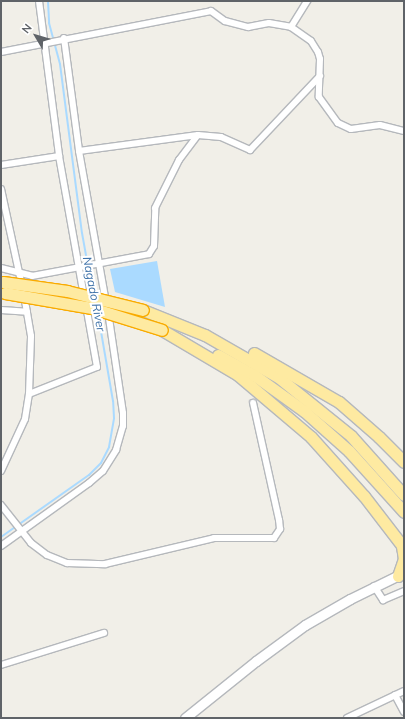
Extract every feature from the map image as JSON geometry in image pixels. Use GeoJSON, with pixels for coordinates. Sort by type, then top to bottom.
{"type":"FeatureCollection","features":[{"type":"Feature","properties":{"kind":"highway"},"geometry":{"type":"LineString","coordinates":[[2,287],[98,297],[176,322],[205,335],[260,364],[314,404],[351,436],[404,495]]}},
{"type":"Feature","properties":{"kind":"highway"},"geometry":{"type":"LineString","coordinates":[[2,287],[86,306],[162,330],[238,375],[311,437],[364,496],[403,548],[404,559],[401,574]]}},
{"type":"Feature","properties":{"kind":"highway"},"geometry":{"type":"LineString","coordinates":[[205,335],[215,334],[246,348],[339,402],[379,437],[404,462]]}},
{"type":"Feature","properties":{"kind":"highway"},"geometry":{"type":"LineString","coordinates":[[174,337],[254,375],[304,411],[349,451],[404,512]]}},
{"type":"Feature","properties":{"kind":"main road"},"geometry":{"type":"LineString","coordinates":[[186,718],[288,637],[374,586],[401,574]]}},
{"type":"Feature","properties":{"kind":"street"},"geometry":{"type":"LineString","coordinates":[[29,394],[97,368],[58,156],[38,1]]}},
{"type":"Feature","properties":{"kind":"street"},"geometry":{"type":"LineString","coordinates":[[291,27],[307,1]]}},
{"type":"Feature","properties":{"kind":"street"},"geometry":{"type":"LineString","coordinates":[[1,52],[44,41],[210,11],[225,21],[248,27],[268,24],[291,27],[310,41],[318,52],[320,76],[319,97],[338,123],[351,129],[380,126],[404,131]]}},
{"type":"Feature","properties":{"kind":"street"},"geometry":{"type":"LineString","coordinates":[[1,546],[103,471],[120,438],[123,413],[100,264],[79,151],[70,72],[64,38]]}},
{"type":"Feature","properties":{"kind":"street"},"geometry":{"type":"LineString","coordinates":[[79,151],[198,135],[221,136],[250,150],[320,76]]}},
{"type":"Feature","properties":{"kind":"street"},"geometry":{"type":"LineString","coordinates":[[1,268],[32,276],[138,258],[149,254],[152,250],[155,208],[179,160],[198,135]]}},
{"type":"Feature","properties":{"kind":"street"},"geometry":{"type":"LineString","coordinates":[[1,164],[58,156]]}},
{"type":"Feature","properties":{"kind":"street"},"geometry":{"type":"LineString","coordinates":[[1,189],[27,312],[32,358],[29,394],[24,419],[1,471]]}},
{"type":"Feature","properties":{"kind":"street"},"geometry":{"type":"LineString","coordinates":[[1,310],[27,312]]}},
{"type":"Feature","properties":{"kind":"street"},"geometry":{"type":"LineString","coordinates":[[1,505],[21,530],[47,555],[67,563],[85,565],[105,564],[214,538],[274,538],[280,529],[279,520],[253,403]]}},
{"type":"Feature","properties":{"kind":"street"},"geometry":{"type":"LineString","coordinates":[[374,586],[382,600],[404,591]]}},
{"type":"Feature","properties":{"kind":"street"},"geometry":{"type":"LineString","coordinates":[[1,664],[104,633]]}},
{"type":"Feature","properties":{"kind":"street"},"geometry":{"type":"LineString","coordinates":[[347,718],[404,691]]}},
{"type":"Feature","properties":{"kind":"street"},"geometry":{"type":"LineString","coordinates":[[395,695],[404,712]]}},
{"type":"Feature","properties":{"kind":"water"},"geometry":{"type":"Polygon","coordinates":[[[157,261],[165,307],[115,292],[110,269],[157,261]]]}},
{"type":"Feature","properties":{"kind":"pier"},"geometry":{"type":"Polygon","coordinates":[[[113,292],[152,304],[166,309],[164,309],[113,292]]]}},
{"type":"Feature","properties":{"kind":"waterway","name":"Nagado River"},"geometry":{"type":"LineString","coordinates":[[48,1],[49,23],[60,64],[82,233],[93,294]]}},
{"type":"Feature","properties":{"kind":"waterway","name":"Nagado River"},"geometry":{"type":"LineString","coordinates":[[1,537],[89,475],[101,463],[109,447],[114,418],[113,401],[98,314]]}}]}
